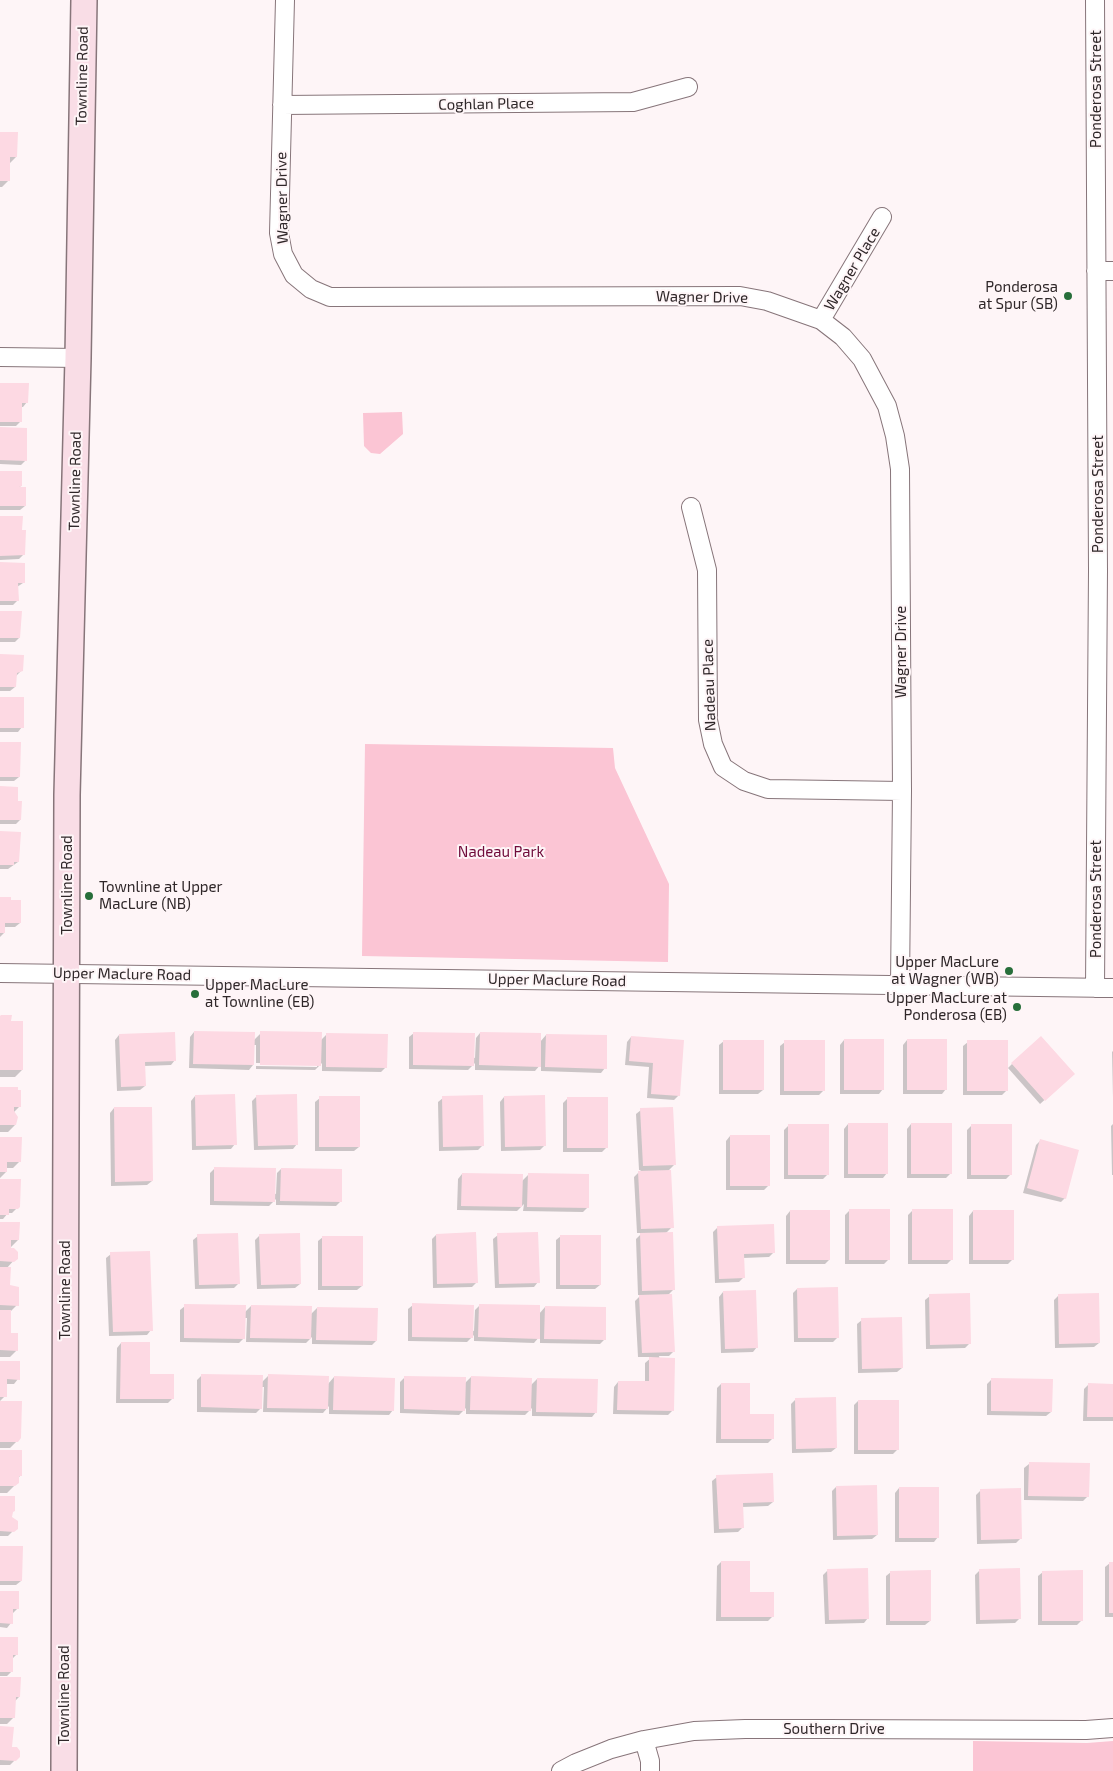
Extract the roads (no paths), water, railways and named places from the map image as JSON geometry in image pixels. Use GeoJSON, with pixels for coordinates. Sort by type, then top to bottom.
{"type":"FeatureCollection","features":[{"type":"Feature","properties":{"kind":"street","name":"Townline Road"},"geometry":{"type":"LineString","coordinates":[[64,1771],[68,785],[84,0]]}},
{"type":"Feature","properties":{"kind":"street","name":"Wagner Drive"},"geometry":{"type":"LineString","coordinates":[[285,0],[279,233],[283,254],[294,275],[311,289],[330,298],[740,296],[767,301],[821,320],[843,337],[862,359],[887,406],[895,436],[900,469],[902,791],[900,985]]}},
{"type":"Feature","properties":{"kind":"street","name":"Ponderosa Street"},"geometry":{"type":"LineString","coordinates":[[1095,988],[1098,570],[1105,271],[1096,0]]}},
{"type":"Feature","properties":{"kind":"street","name":"Coghlan Place"},"geometry":{"type":"LineString","coordinates":[[282,105],[633,102],[688,87]]}},
{"type":"Feature","properties":{"kind":"street","name":"Wagner Place"},"geometry":{"type":"LineString","coordinates":[[821,320],[882,217]]}},
{"type":"Feature","properties":{"kind":"street"},"geometry":{"type":"LineString","coordinates":[[0,357],[78,358]]}},
{"type":"Feature","properties":{"kind":"street","name":"Nadeau Place"},"geometry":{"type":"LineString","coordinates":[[691,508],[707,570],[708,720],[713,744],[723,767],[744,781],[768,789],[902,791]]}},
{"type":"Feature","properties":{"kind":"street","name":"Upper Maclure Road"},"geometry":{"type":"LineString","coordinates":[[0,973],[1113,988]]}},
{"type":"Feature","properties":{"kind":"street","name":"Southern Drive"},"geometry":{"type":"LineString","coordinates":[[561,1771],[611,1749],[644,1740],[694,1731],[745,1729],[1086,1730],[1113,1728]]}},
{"type":"Feature","properties":{"kind":"street"},"geometry":{"type":"LineString","coordinates":[[644,1740],[650,1761],[650,1771]]}},
{"type":"Feature","properties":{"kind":"place","name":"Ponderosa at Spur (SB)"},"geometry":{"type":"Point","coordinates":[1068,296]}},
{"type":"Feature","properties":{"kind":"place","name":"Townline at Upper MacLure (NB)"},"geometry":{"type":"Point","coordinates":[89,896]}},
{"type":"Feature","properties":{"kind":"place","name":"Upper MacLure at Wagner (WB)"},"geometry":{"type":"Point","coordinates":[1009,971]}},
{"type":"Feature","properties":{"kind":"place","name":"Upper MacLure at Townline (EB)"},"geometry":{"type":"Point","coordinates":[195,994]}},
{"type":"Feature","properties":{"kind":"place","name":"Upper MacLure at Ponderosa (EB)"},"geometry":{"type":"Point","coordinates":[1017,1007]}},
{"type":"Feature","properties":{"kind":"park label","name":"Nadeau Park"},"geometry":{"type":"Point","coordinates":[501,852]}}]}
